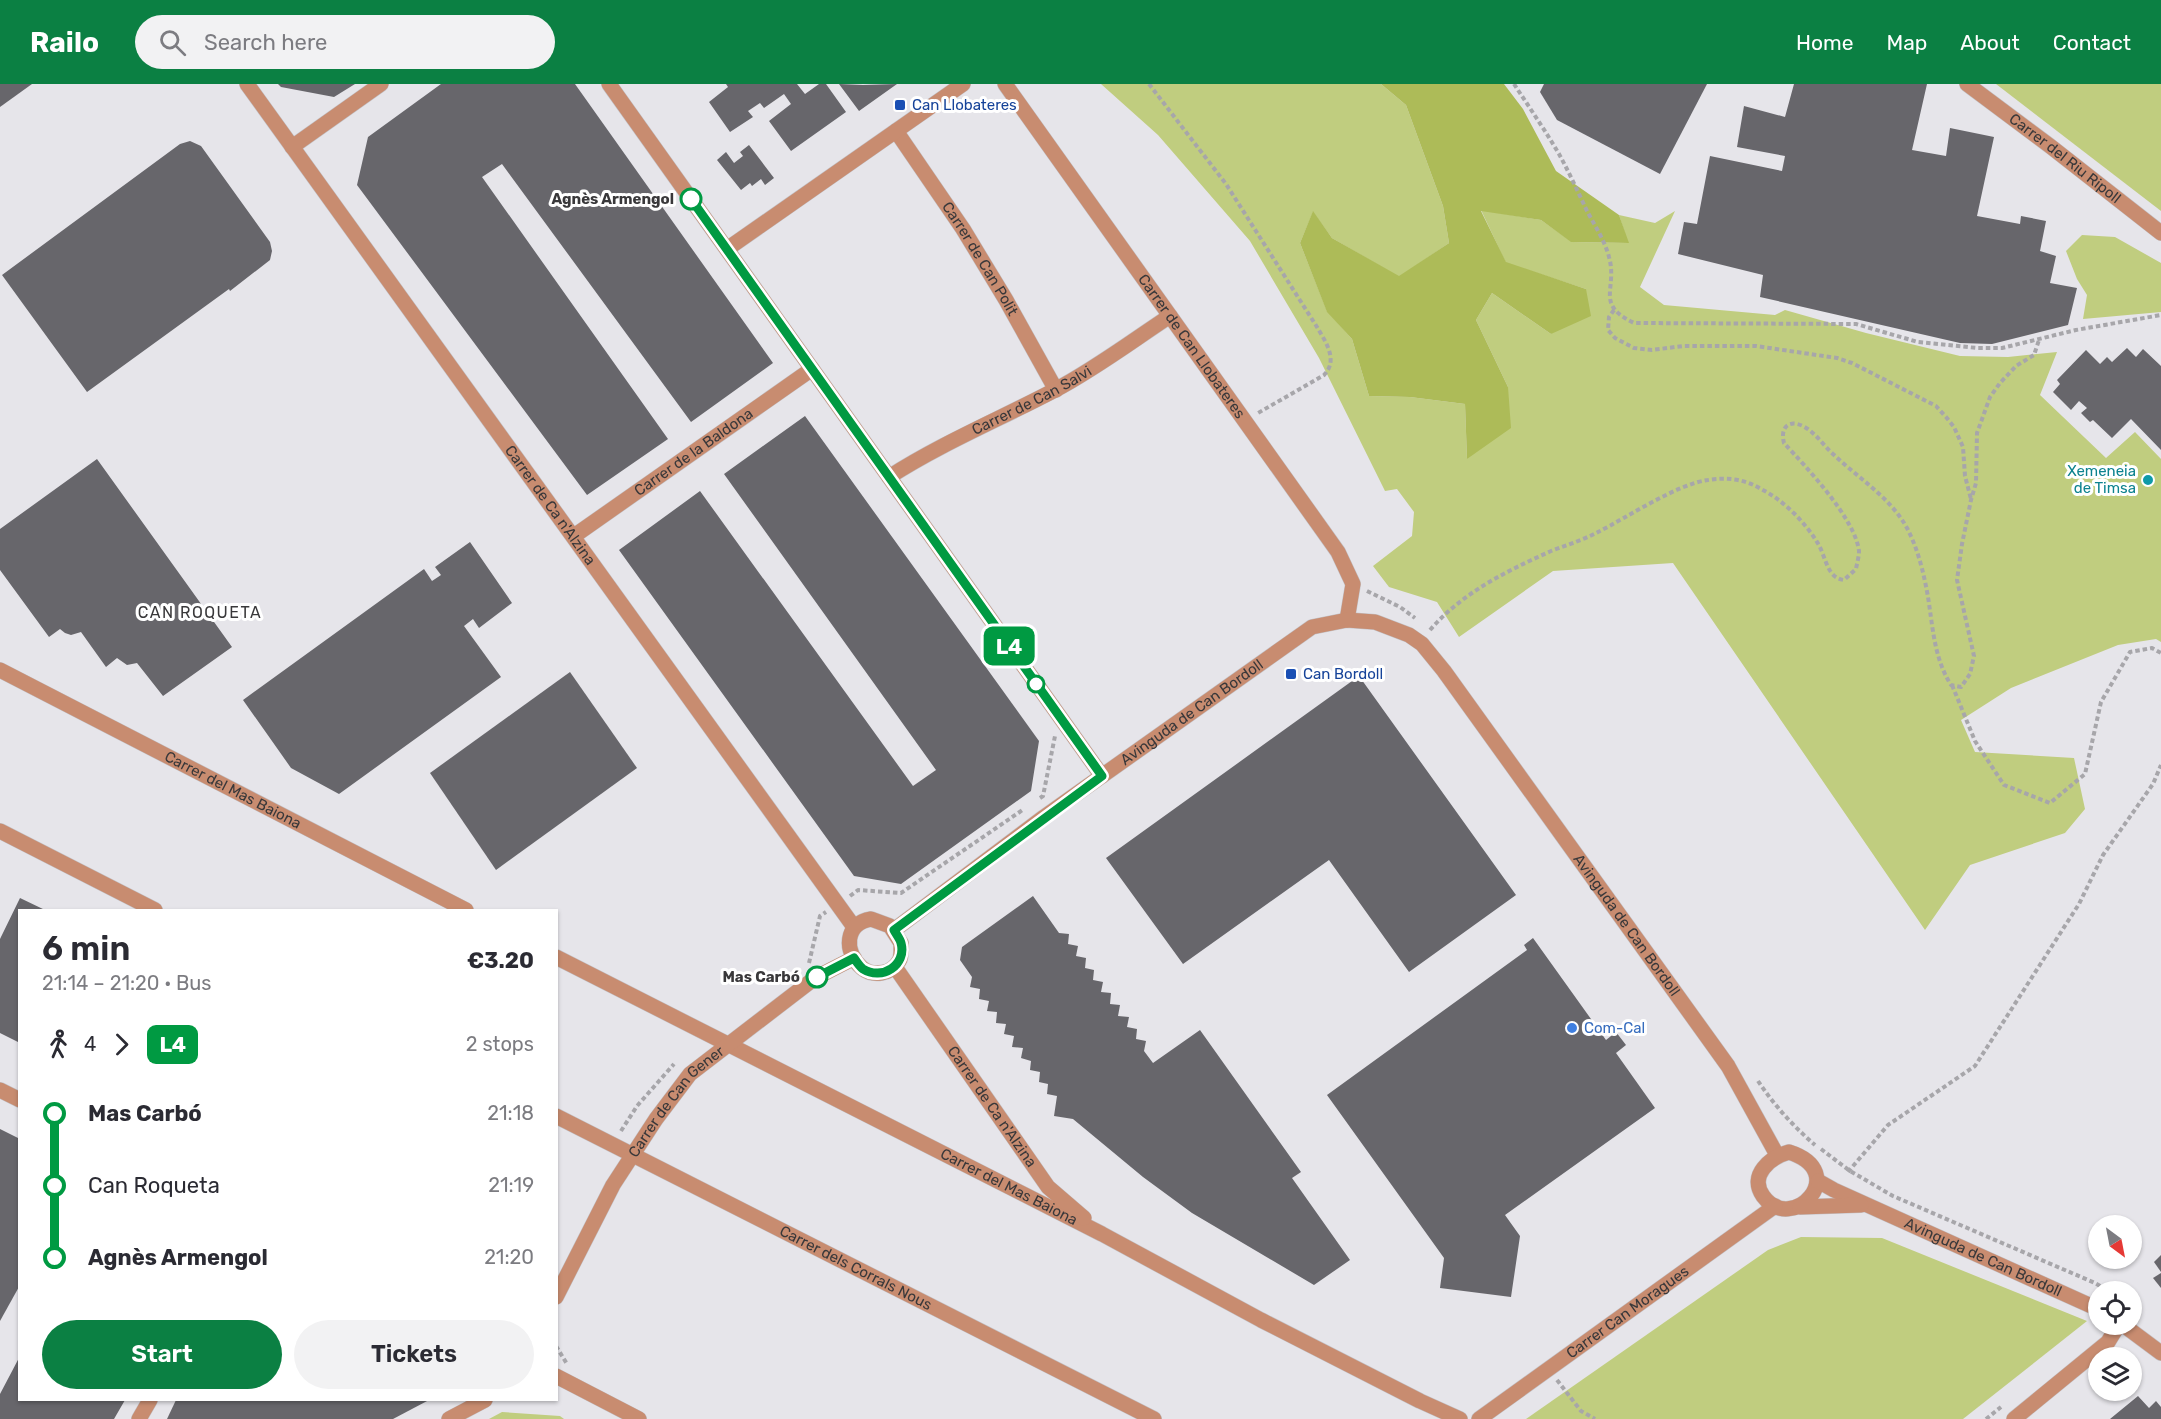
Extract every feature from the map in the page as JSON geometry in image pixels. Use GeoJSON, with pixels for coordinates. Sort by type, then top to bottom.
{"type":"FeatureCollection","features":[{"type":"Feature","properties":{"kind":"street","name":"Carrer de Ca n'Alzina"},"geometry":{"type":"LineString","coordinates":[[247,84],[854,927]]}},
{"type":"Feature","properties":{"kind":"street"},"geometry":{"type":"LineString","coordinates":[[292,147],[381,84]]}},
{"type":"Feature","properties":{"kind":"street"},"geometry":{"type":"LineString","coordinates":[[609,84],[1102,776]]}},
{"type":"Feature","properties":{"kind":"street"},"geometry":{"type":"LineString","coordinates":[[727,249],[963,84]]}},
{"type":"Feature","properties":{"kind":"street","name":"Carrer de Can Llobateres"},"geometry":{"type":"LineString","coordinates":[[1005,84],[1338,552],[1353,584]]}},
{"type":"Feature","properties":{"kind":"street","name":"Carrer del Riu Ripoll"},"geometry":{"type":"LineString","coordinates":[[1967,84],[2161,234]]}},
{"type":"Feature","properties":{"kind":"street","name":"Carrer de Can Polit"},"geometry":{"type":"LineString","coordinates":[[896,131],[963,229],[1056,390]]}},
{"type":"Feature","properties":{"kind":"street","name":"Carrer de Can Salvi"},"geometry":{"type":"LineString","coordinates":[[889,477],[926,454],[1084,374],[1170,316]]}},
{"type":"Feature","properties":{"kind":"street","name":"Carrer de la Baldona"},"geometry":{"type":"LineString","coordinates":[[574,536],[812,369]]}},
{"type":"Feature","properties":{"kind":"street"},"geometry":{"type":"LineString","coordinates":[[1347,620],[1353,584]]}},
{"type":"Feature","properties":{"kind":"street","name":"Avinguda de Can Bordoll"},"geometry":{"type":"LineString","coordinates":[[894,930],[1102,776],[1312,627],[1347,620],[1375,622],[1409,635],[1422,644],[1444,671],[1728,1066],[1777,1155]]}},
{"type":"Feature","properties":{"kind":"street","name":"Carrer del Mas Baiona"},"geometry":{"type":"LineString","coordinates":[[0,670],[464,909]]}},
{"type":"Feature","properties":{"kind":"street"},"geometry":{"type":"LineString","coordinates":[[0,831],[153,909]]}},
{"type":"Feature","properties":{"kind":"street"},"geometry":{"type":"LineString","coordinates":[[871,919],[884,923],[894,930],[901,943],[901,955],[895,967],[882,973],[863,969],[854,958],[849,946],[854,927],[871,919]]}},
{"type":"Feature","properties":{"kind":"street","name":"Carrer del Mas Baiona"},"geometry":{"type":"LineString","coordinates":[[558,958],[1102,1234],[1261,1320],[1460,1419]]}},
{"type":"Feature","properties":{"kind":"street","name":"Carrer de Can Gener"},"geometry":{"type":"LineString","coordinates":[[558,1294],[613,1185],[656,1119],[690,1074],[815,978],[854,958]]}},
{"type":"Feature","properties":{"kind":"street","name":"Carrer de Ca n'Alzina"},"geometry":{"type":"LineString","coordinates":[[895,967],[1048,1187],[1102,1234]]}},
{"type":"Feature","properties":{"kind":"street"},"geometry":{"type":"LineString","coordinates":[[0,1090],[18,1099]]}},
{"type":"Feature","properties":{"kind":"street","name":"Carrer dels Corrals Nous"},"geometry":{"type":"LineString","coordinates":[[558,1117],[1154,1419]]}},
{"type":"Feature","properties":{"kind":"street"},"geometry":{"type":"LineString","coordinates":[[1789,1152],[1801,1156],[1815,1170],[1818,1181],[1813,1194],[1800,1206],[1783,1209],[1765,1199],[1758,1187],[1761,1169],[1777,1155],[1789,1152]]}},
{"type":"Feature","properties":{"kind":"street","name":"Avinguda de Can Bordoll"},"geometry":{"type":"LineString","coordinates":[[1818,1181],[2088,1304]]}},
{"type":"Feature","properties":{"kind":"street","name":"Avinguda de Can Bordoll"},"geometry":{"type":"LineString","coordinates":[[1800,1206],[1867,1205]]}},
{"type":"Feature","properties":{"kind":"street","name":"Carrer Can Moragues"},"geometry":{"type":"LineString","coordinates":[[1479,1419],[1775,1206]]}},
{"type":"Feature","properties":{"kind":"street"},"geometry":{"type":"LineString","coordinates":[[2014,1419],[2108,1342],[2113,1335]]}},
{"type":"Feature","properties":{"kind":"street"},"geometry":{"type":"LineString","coordinates":[[2136,1335],[2161,1353]]}},
{"type":"Feature","properties":{"kind":"street"},"geometry":{"type":"LineString","coordinates":[[558,1377],[639,1419]]}},
{"type":"Feature","properties":{"kind":"street"},"geometry":{"type":"LineString","coordinates":[[139,1419],[149,1401]]}},
{"type":"Feature","properties":{"kind":"street"},"geometry":{"type":"LineString","coordinates":[[448,1419],[483,1401]]}},
{"type":"Feature","properties":{"kind":"path"},"geometry":{"type":"LineString","coordinates":[[1149,84],[1226,184],[1329,349],[1331,364],[1324,375],[1244,421]]}},
{"type":"Feature","properties":{"kind":"path"},"geometry":{"type":"LineString","coordinates":[[1514,84],[1560,155],[1604,242],[1610,258],[1610,303],[1621,317],[1634,323],[1856,324],[1918,342],[2002,348],[2076,330],[2161,315]]}},
{"type":"Feature","properties":{"kind":"path"},"geometry":{"type":"LineString","coordinates":[[1614,310],[1609,317],[1608,330],[1615,338],[1634,348],[1652,350],[1683,346],[1756,346],[1837,358],[1852,363],[1928,401],[1946,417],[1959,437],[1963,447],[1965,476],[1971,500]]}},
{"type":"Feature","properties":{"kind":"path"},"geometry":{"type":"LineString","coordinates":[[1951,685],[1961,687],[1970,674],[1974,656],[1958,580],[1971,500],[1976,483],[1977,434],[1990,397],[2000,382],[2016,366],[2034,355],[2039,340]]}},
{"type":"Feature","properties":{"kind":"path"},"geometry":{"type":"LineString","coordinates":[[1431,628],[1470,593],[1488,582],[1594,534],[1685,486],[1707,480],[1729,478],[1746,482],[1761,488],[1783,503],[1817,542],[1831,573],[1837,579],[1844,580],[1856,569],[1858,550],[1856,541],[1845,518],[1830,496],[1784,443],[1782,434],[1784,428],[1791,423],[1798,424],[1812,432],[1889,504],[1905,525],[1914,542],[1924,578],[1937,654],[1974,741],[2004,785],[2050,803],[2085,774],[2101,702],[2130,652],[2152,648],[2161,653]]}},
{"type":"Feature","properties":{"kind":"path"},"geometry":{"type":"LineString","coordinates":[[1353,584],[1400,607],[1420,621]]}},
{"type":"Feature","properties":{"kind":"path"},"geometry":{"type":"LineString","coordinates":[[1425,625],[1431,628],[1437,636]]}},
{"type":"Feature","properties":{"kind":"path"},"geometry":{"type":"LineString","coordinates":[[809,965],[820,916],[858,890],[901,893],[1043,796],[1054,737],[1067,727]]}},
{"type":"Feature","properties":{"kind":"path"},"geometry":{"type":"LineString","coordinates":[[1834,1190],[1888,1125],[1976,1066],[2079,904],[2103,855],[2153,784],[2161,765]]}},
{"type":"Feature","properties":{"kind":"path"},"geometry":{"type":"LineString","coordinates":[[615,1146],[637,1106],[681,1058]]}},
{"type":"Feature","properties":{"kind":"path"},"geometry":{"type":"LineString","coordinates":[[1752,1074],[1773,1103],[1799,1132],[1850,1171],[1893,1196],[2090,1281]]}},
{"type":"Feature","properties":{"kind":"path"},"geometry":{"type":"LineString","coordinates":[[1549,1370],[1581,1411],[1595,1419]]}},
{"type":"Feature","properties":{"kind":"green space"},"geometry":{"type":"Polygon","coordinates":[[[1101,84],[1381,84],[1406,105],[1443,206],[1449,243],[1399,277],[1332,238],[1313,212],[1300,243],[1327,311],[1352,339],[1369,396],[1410,397],[1465,404],[1467,459],[1508,387],[1476,320],[1492,293],[1551,334],[1586,289],[1506,263],[1481,210],[1541,220],[1572,242],[1628,243],[1619,215],[1655,223],[1675,211],[1640,287],[1664,305],[1775,315],[1785,310],[1960,356],[2008,357],[2057,352],[2040,395],[2106,458],[2135,432],[2161,459],[2161,642],[2156,639],[2118,645],[2011,688],[1961,720],[1975,752],[2074,758],[2085,809],[2065,833],[1970,865],[1925,930],[1673,563],[1553,571],[1459,637],[1437,602],[1389,587],[1373,566],[1412,536],[1414,512],[1397,489],[1385,491],[1319,358],[1250,241],[1158,135],[1101,84]]]}},
{"type":"Feature","properties":{"kind":"green space"},"geometry":{"type":"Polygon","coordinates":[[[1381,84],[1504,84],[1523,109],[1556,171],[1619,215],[1629,243],[1571,242],[1541,220],[1481,211],[1506,262],[1586,289],[1591,316],[1551,334],[1492,293],[1476,320],[1508,387],[1511,428],[1467,459],[1465,404],[1410,397],[1369,396],[1352,339],[1327,312],[1300,243],[1313,211],[1332,238],[1399,276],[1449,243],[1443,206],[1406,105],[1381,84]]]}},
{"type":"Feature","properties":{"kind":"green space"},"geometry":{"type":"Polygon","coordinates":[[[1996,84],[2161,84],[2161,211],[1996,84]]]}},
{"type":"Feature","properties":{"kind":"green space"},"geometry":{"type":"Polygon","coordinates":[[[2082,235],[2115,237],[2161,263],[2161,312],[2083,319],[2087,295],[2077,279],[2066,251],[2082,235]]]}},
{"type":"Feature","properties":{"kind":"green space"},"geometry":{"type":"Polygon","coordinates":[[[1801,1237],[1882,1238],[2087,1321],[1963,1419],[1526,1419],[1768,1250],[1801,1237]]]}},
{"type":"Feature","properties":{"kind":"green space"},"geometry":{"type":"Polygon","coordinates":[[[502,1412],[560,1416],[564,1419],[489,1419],[502,1412]]]}},
{"type":"Feature","properties":{"kind":"building"},"geometry":{"type":"Polygon","coordinates":[[[0,84],[32,84],[0,107],[0,84]]]}},
{"type":"Feature","properties":{"kind":"building"},"geometry":{"type":"Polygon","coordinates":[[[278,84],[355,84],[334,97],[281,87],[278,84]]]}},
{"type":"Feature","properties":{"kind":"building"},"geometry":{"type":"Polygon","coordinates":[[[441,84],[575,84],[773,363],[691,422],[502,164],[482,177],[668,439],[587,495],[357,185],[368,137],[441,84]]]}},
{"type":"Feature","properties":{"kind":"building"},"geometry":{"type":"Polygon","coordinates":[[[726,84],[797,84],[805,94],[819,84],[826,84],[846,112],[791,151],[769,121],[791,104],[784,94],[764,108],[760,103],[748,111],[753,117],[730,132],[709,102],[728,87],[726,84]]]}},
{"type":"Feature","properties":{"kind":"building"},"geometry":{"type":"Polygon","coordinates":[[[839,84],[863,85],[897,84],[859,111],[839,84]]]}},
{"type":"Feature","properties":{"kind":"building"},"geometry":{"type":"Polygon","coordinates":[[[1544,84],[1707,84],[1660,174],[1557,120],[1540,92],[1544,84]]]}},
{"type":"Feature","properties":{"kind":"building"},"geometry":{"type":"Polygon","coordinates":[[[1794,84],[1927,84],[1912,150],[1946,156],[1950,128],[1994,137],[1977,216],[2020,224],[2021,216],[2046,221],[2040,251],[2056,256],[2050,283],[2077,288],[2068,325],[1992,344],[1960,343],[1760,297],[1763,275],[1678,254],[1684,222],[1697,224],[1710,156],[1782,171],[1785,156],[1737,147],[1744,106],[1785,117],[1794,84]]]}},
{"type":"Feature","properties":{"kind":"building"},"geometry":{"type":"Polygon","coordinates":[[[190,141],[201,146],[270,242],[272,251],[270,260],[87,392],[2,275],[180,144],[190,141]]]}},
{"type":"Feature","properties":{"kind":"building"},"geometry":{"type":"Polygon","coordinates":[[[749,145],[774,178],[765,185],[761,179],[752,186],[750,183],[741,190],[717,160],[726,152],[734,163],[743,156],[740,152],[749,145]]]}},
{"type":"Feature","properties":{"kind":"building"},"geometry":{"type":"Polygon","coordinates":[[[2127,348],[2136,357],[2143,349],[2161,366],[2161,450],[2131,419],[2112,438],[2093,420],[2090,422],[2081,413],[2087,408],[2079,401],[2071,410],[2053,392],[2060,384],[2057,380],[2086,350],[2100,364],[2107,357],[2112,362],[2127,348]]]}},
{"type":"Feature","properties":{"kind":"building"},"geometry":{"type":"Polygon","coordinates":[[[805,416],[1039,741],[1031,791],[901,884],[854,876],[619,550],[700,491],[913,786],[936,770],[724,474],[805,416]]]}},
{"type":"Feature","properties":{"kind":"building"},"geometry":{"type":"Polygon","coordinates":[[[97,459],[232,647],[163,696],[137,663],[127,665],[117,658],[106,667],[81,632],[71,635],[60,629],[49,637],[0,570],[0,529],[97,459]]]}},
{"type":"Feature","properties":{"kind":"building"},"geometry":{"type":"Polygon","coordinates":[[[470,542],[512,603],[479,628],[473,619],[464,626],[501,677],[339,794],[291,768],[243,700],[424,569],[432,581],[441,575],[435,567],[470,542]]]}},
{"type":"Feature","properties":{"kind":"building"},"geometry":{"type":"Polygon","coordinates":[[[570,672],[637,768],[496,870],[430,773],[570,672]]]}},
{"type":"Feature","properties":{"kind":"building"},"geometry":{"type":"Polygon","coordinates":[[[1359,676],[1516,895],[1409,972],[1329,860],[1183,964],[1106,858],[1359,676]]]}},
{"type":"Feature","properties":{"kind":"building"},"geometry":{"type":"Polygon","coordinates":[[[1033,896],[1059,933],[1069,934],[1068,944],[1078,946],[1076,956],[1086,958],[1085,968],[1094,970],[1093,980],[1103,982],[1101,992],[1111,993],[1110,1004],[1120,1005],[1118,1016],[1129,1017],[1127,1027],[1137,1029],[1136,1039],[1146,1041],[1144,1051],[1153,1063],[1200,1030],[1301,1172],[1292,1178],[1350,1260],[1314,1285],[1192,1213],[1143,1177],[1073,1119],[1054,1116],[1057,1096],[1047,1094],[1048,1084],[1039,1082],[1040,1072],[1030,1070],[1031,1061],[1021,1058],[1023,1048],[1012,1047],[1014,1036],[1004,1034],[1006,1024],[996,1023],[997,1012],[987,1011],[989,1001],[979,999],[980,989],[970,987],[972,977],[960,960],[962,947],[1033,896]]]}},
{"type":"Feature","properties":{"kind":"building"},"geometry":{"type":"Polygon","coordinates":[[[20,898],[43,909],[18,909],[18,1042],[0,1033],[0,939],[20,898]]]}},
{"type":"Feature","properties":{"kind":"building"},"geometry":{"type":"Polygon","coordinates":[[[1533,938],[1606,1040],[1616,1032],[1626,1045],[1616,1053],[1655,1108],[1505,1215],[1520,1236],[1511,1297],[1440,1288],[1444,1258],[1327,1095],[1527,950],[1524,945],[1533,938]]]}},
{"type":"Feature","properties":{"kind":"building"},"geometry":{"type":"Polygon","coordinates":[[[0,1129],[18,1138],[18,1289],[0,1321],[0,1129]]]}},
{"type":"Feature","properties":{"kind":"building"},"geometry":{"type":"Polygon","coordinates":[[[2161,1255],[2161,1272],[2154,1262],[2161,1255]]]}},
{"type":"Feature","properties":{"kind":"building"},"geometry":{"type":"Polygon","coordinates":[[[2161,1273],[2161,1288],[2153,1278],[2161,1273]]]}},
{"type":"Feature","properties":{"kind":"building"},"geometry":{"type":"Polygon","coordinates":[[[18,1360],[18,1401],[124,1401],[114,1419],[0,1419],[0,1394],[18,1360]]]}},
{"type":"Feature","properties":{"kind":"building"},"geometry":{"type":"Polygon","coordinates":[[[2142,1400],[2149,1408],[2156,1401],[2161,1407],[2161,1419],[2110,1419],[2132,1401],[2142,1400]]]}},
{"type":"Feature","properties":{"kind":"building"},"geometry":{"type":"Polygon","coordinates":[[[176,1401],[427,1401],[393,1419],[167,1419],[176,1401]]]}},
{"type":"Feature","properties":{"kind":"bus line","name":"L4"},"geometry":{"type":"LineString","coordinates":[[691,199],[1102,776],[894,930],[901,943],[901,955],[895,967],[889,971],[875,973],[863,969],[854,958],[817,977]]}},
{"type":"Feature","properties":{"kind":"place","name":"Can Llobateres"},"geometry":{"type":"Point","coordinates":[900,105]}},
{"type":"Feature","properties":{"kind":"place","name":"Agnès Armengol"},"geometry":{"type":"Point","coordinates":[691,199]}},
{"type":"Feature","properties":{"kind":"place","name":"Xemeneia de Timsa"},"geometry":{"type":"Point","coordinates":[2148,480]}},
{"type":"Feature","properties":{"kind":"place","name":"Can Bordoll"},"geometry":{"type":"Point","coordinates":[1291,674]}},
{"type":"Feature","properties":{"kind":"place","name":"Mas Carbó"},"geometry":{"type":"Point","coordinates":[817,977]}},
{"type":"Feature","properties":{"kind":"place","name":"Com-Cal"},"geometry":{"type":"Point","coordinates":[1572,1028]}},
{"type":"Feature","properties":{"kind":"district","name":"CAN ROQUETA"},"geometry":{"type":"Point","coordinates":[200,612]}}]}
